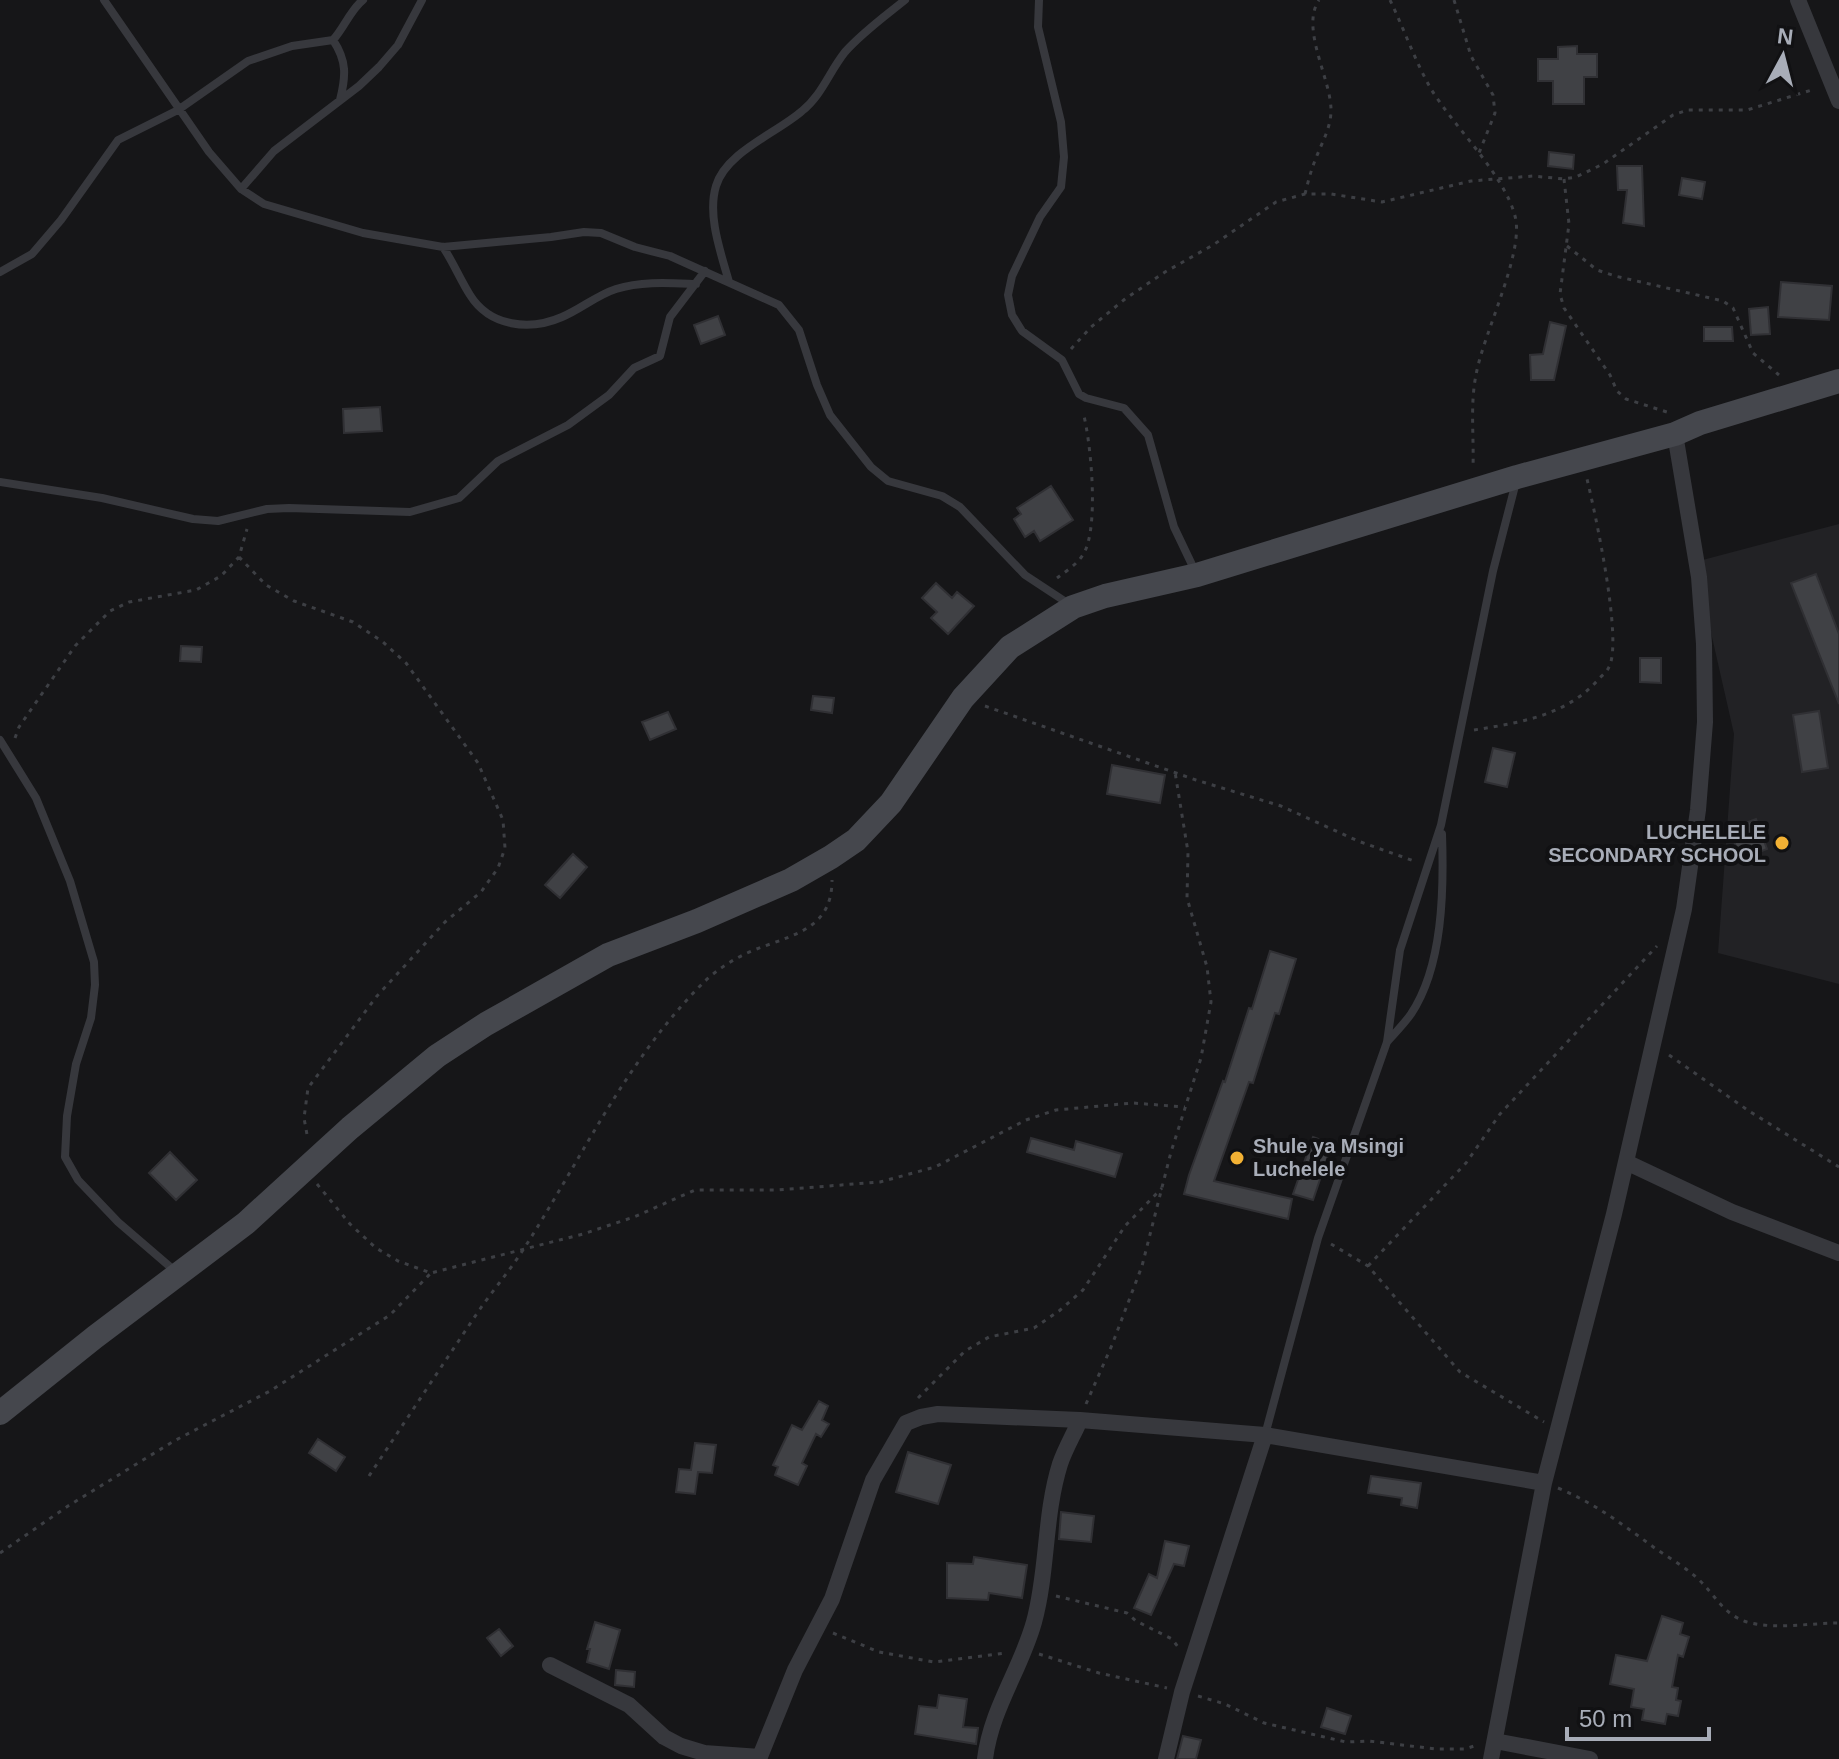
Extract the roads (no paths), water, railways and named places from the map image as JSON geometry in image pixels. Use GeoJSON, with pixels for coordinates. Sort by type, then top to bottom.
{"type":"FeatureCollection","features":[{"type":"Feature","properties":{"kind":"main road"},"geometry":{"type":"LineString","coordinates":[[0,1413],[246,1223],[312,1162],[437,1056],[486,1024],[608,955],[791,880],[856,840],[891,803],[963,698],[1010,647],[1073,607],[1105,596],[1197,575],[1517,477],[1675,434],[1700,423],[1839,381]]}},
{"type":"Feature","properties":{"kind":"street"},"geometry":{"type":"LineString","coordinates":[[1798,0],[1837,95]]}},
{"type":"Feature","properties":{"kind":"street"},"geometry":{"type":"LineString","coordinates":[[1491,1759],[1544,1483],[1626,1162],[1684,909],[1698,810],[1705,722],[1704,644],[1699,577],[1675,434]]}},
{"type":"Feature","properties":{"kind":"street"},"geometry":{"type":"LineString","coordinates":[[1626,1162],[1732,1212],[1839,1253]]}},
{"type":"Feature","properties":{"kind":"street"},"geometry":{"type":"LineString","coordinates":[[550,1665],[629,1705],[664,1737],[681,1746],[704,1753],[759,1758],[795,1670],[832,1599],[873,1480],[906,1423],[921,1417],[938,1414],[1080,1420],[1265,1435],[1544,1483]]}},
{"type":"Feature","properties":{"kind":"street"},"geometry":{"type":"LineString","coordinates":[[985,1759],[987,1739],[996,1710],[1026,1650],[1039,1594],[1060,1464],[1080,1420]]}},
{"type":"Feature","properties":{"kind":"street"},"geometry":{"type":"LineString","coordinates":[[1166,1759],[1182,1692],[1265,1435]]}},
{"type":"Feature","properties":{"kind":"street"},"geometry":{"type":"LineString","coordinates":[[1495,1741],[1590,1759]]}},
{"type":"Feature","properties":{"kind":"lane"},"geometry":{"type":"LineString","coordinates":[[104,0],[178,110],[241,189],[264,204],[363,233],[443,247],[584,232],[601,233],[635,247],[670,256],[779,305],[799,330],[830,415],[871,467],[888,481],[942,496],[960,507],[1025,575],[1073,607]]}},
{"type":"Feature","properties":{"kind":"lane"},"geometry":{"type":"LineString","coordinates":[[0,272],[32,254],[61,220],[118,140],[178,110],[248,61],[292,46],[333,40],[363,0]]}},
{"type":"Feature","properties":{"kind":"lane"},"geometry":{"type":"LineString","coordinates":[[241,189],[274,151],[359,86],[398,45],[422,0]]}},
{"type":"Feature","properties":{"kind":"lane"},"geometry":{"type":"LineString","coordinates":[[729,282],[713,210],[716,185],[729,163],[804,110],[821,93],[843,55],[864,33],[905,0]]}},
{"type":"Feature","properties":{"kind":"lane"},"geometry":{"type":"LineString","coordinates":[[1039,0],[1038,27],[1061,122],[1064,157],[1061,187],[1040,217],[1012,276],[1008,295],[1012,315],[1022,331],[1062,360],[1079,394],[1124,408],[1148,435],[1174,527],[1197,575]]}},
{"type":"Feature","properties":{"kind":"lane"},"geometry":{"type":"LineString","coordinates":[[333,40],[344,61],[346,73],[340,101]]}},
{"type":"Feature","properties":{"kind":"lane"},"geometry":{"type":"LineString","coordinates":[[443,247],[471,297],[501,321],[517,326],[540,325],[564,317],[615,289],[644,283],[696,284]]}},
{"type":"Feature","properties":{"kind":"lane"},"geometry":{"type":"LineString","coordinates":[[0,482],[102,498],[193,519],[218,521],[289,508],[410,512],[459,498],[498,461],[568,425],[609,395],[634,368],[660,356],[670,317],[705,271]]}},
{"type":"Feature","properties":{"kind":"lane"},"geometry":{"type":"LineString","coordinates":[[1265,1435],[1318,1238],[1387,1042],[1400,950],[1441,825],[1493,571],[1517,477]]}},
{"type":"Feature","properties":{"kind":"lane"},"geometry":{"type":"LineString","coordinates":[[0,740],[36,798],[70,881],[94,962],[91,1018],[76,1064],[67,1116],[65,1157],[78,1180],[118,1222],[178,1274]]}},
{"type":"Feature","properties":{"kind":"lane"},"geometry":{"type":"LineString","coordinates":[[1387,1042],[1410,1016],[1420,999],[1429,972],[1444,886],[1441,825]]}},
{"type":"Feature","properties":{"kind":"place","name":"LUCHELELE SECONDARY SCHOOL"},"geometry":{"type":"Point","coordinates":[1782,843]}},
{"type":"Feature","properties":{"kind":"place","name":"Shule ya Msingi Luchelele"},"geometry":{"type":"Point","coordinates":[1237,1158]}}]}
